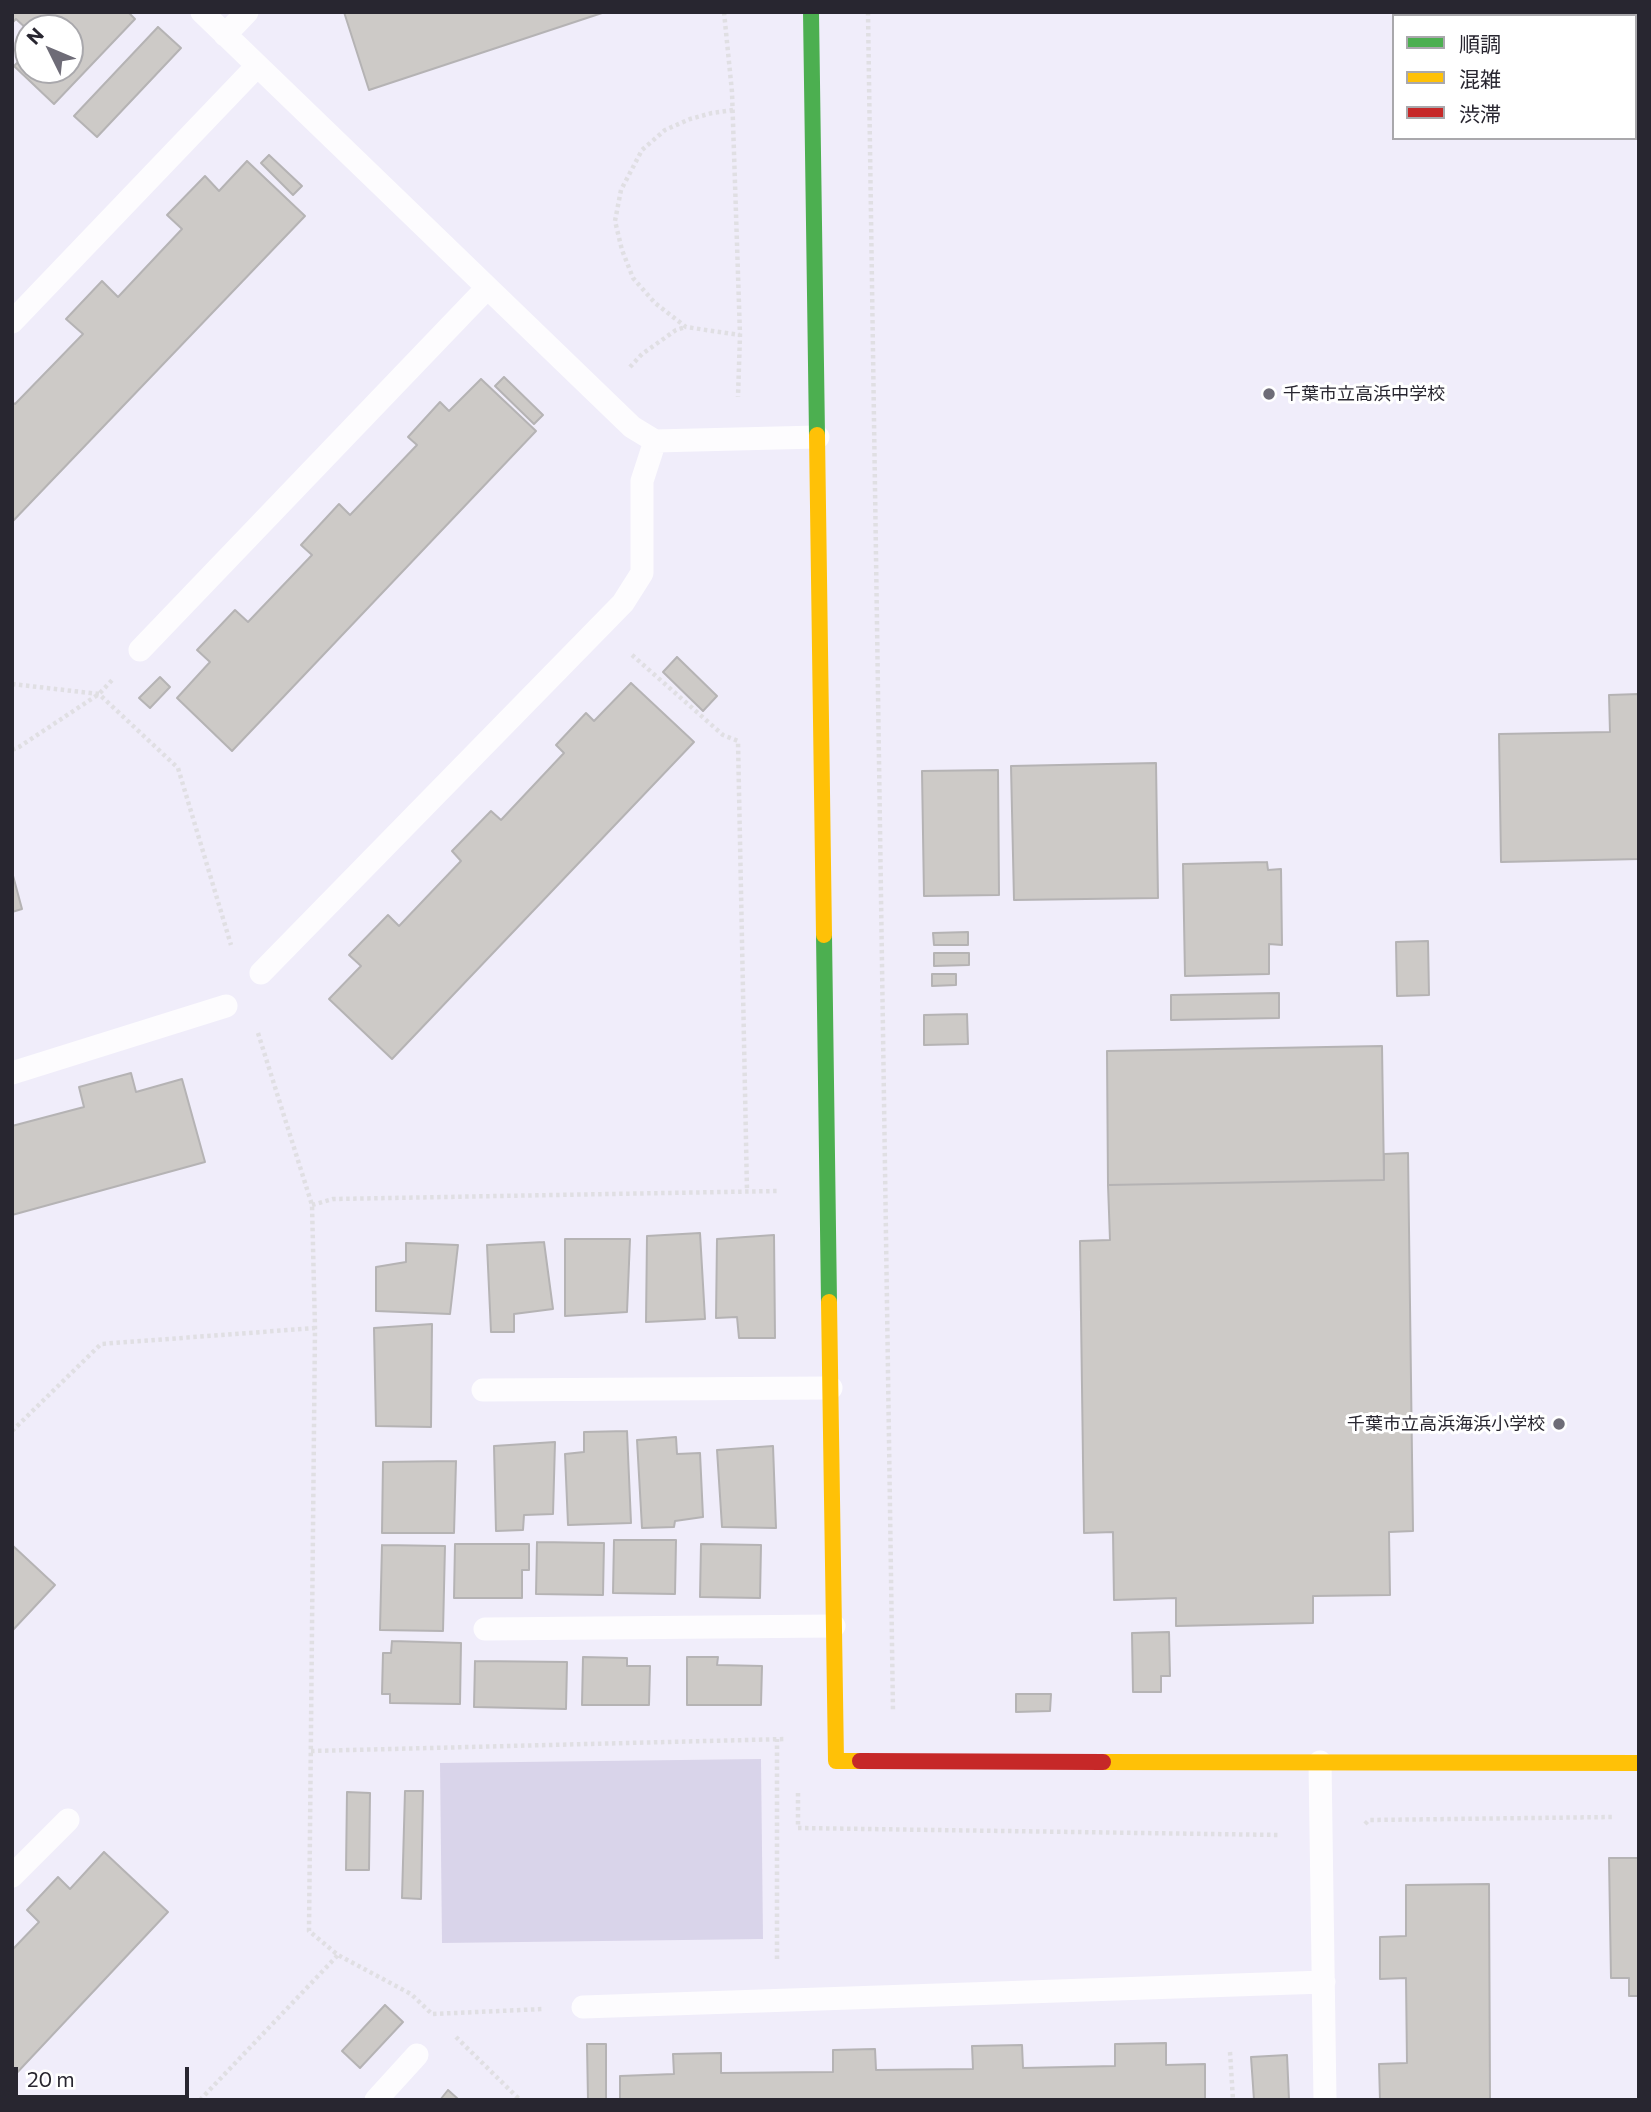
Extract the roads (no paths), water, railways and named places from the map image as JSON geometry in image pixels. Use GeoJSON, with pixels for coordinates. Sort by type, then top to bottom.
{"type":"FeatureCollection","features":[{"type":"Feature","properties":{"kind":"street"},"geometry":{"type":"LineString","coordinates":[[811,12],[836,1761],[1639,1763]]}},
{"type":"Feature","properties":{"kind":"lane"},"geometry":{"type":"LineString","coordinates":[[202,12],[632,427],[655,441],[818,437]]}},
{"type":"Feature","properties":{"kind":"lane"},"geometry":{"type":"LineString","coordinates":[[225,35],[247,12]]}},
{"type":"Feature","properties":{"kind":"lane"},"geometry":{"type":"LineString","coordinates":[[12,322],[257,66]]}},
{"type":"Feature","properties":{"kind":"lane"},"geometry":{"type":"LineString","coordinates":[[140,650],[487,288]]}},
{"type":"Feature","properties":{"kind":"lane"},"geometry":{"type":"LineString","coordinates":[[261,973],[623,603],[642,573],[642,481],[655,441]]}},
{"type":"Feature","properties":{"kind":"lane"},"geometry":{"type":"LineString","coordinates":[[12,1073],[226,1006]]}},
{"type":"Feature","properties":{"kind":"lane"},"geometry":{"type":"LineString","coordinates":[[483,1390],[831,1388]]}},
{"type":"Feature","properties":{"kind":"lane"},"geometry":{"type":"LineString","coordinates":[[485,1629],[834,1626]]}},
{"type":"Feature","properties":{"kind":"lane"},"geometry":{"type":"LineString","coordinates":[[1320,1762],[1325,2100]]}},
{"type":"Feature","properties":{"kind":"lane"},"geometry":{"type":"LineString","coordinates":[[12,1876],[68,1820]]}},
{"type":"Feature","properties":{"kind":"lane"},"geometry":{"type":"LineString","coordinates":[[583,2007],[1324,1982]]}},
{"type":"Feature","properties":{"kind":"lane"},"geometry":{"type":"LineString","coordinates":[[376,2100],[417,2055]]}},
{"type":"Feature","properties":{"kind":"place","name":"千葉市立高浜中学校"},"geometry":{"type":"Point","coordinates":[1269,394]}},
{"type":"Feature","properties":{"kind":"place","name":"千葉市立高浜海浜小学校"},"geometry":{"type":"Point","coordinates":[1559,1424]}}]}
